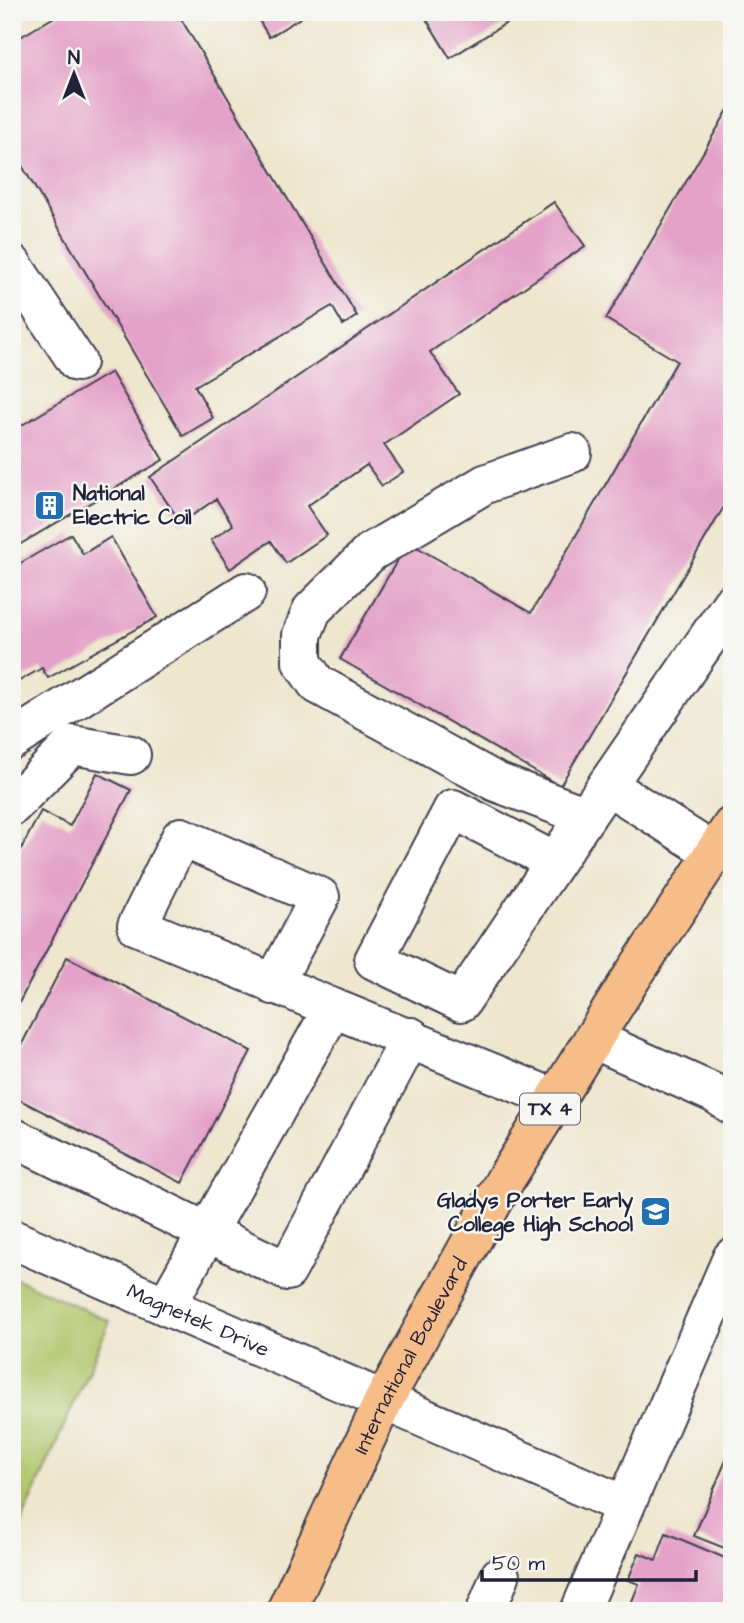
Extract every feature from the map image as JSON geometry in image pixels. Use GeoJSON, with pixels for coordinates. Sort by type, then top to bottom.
{"type":"FeatureCollection","features":[{"type":"Feature","properties":{"kind":"main road","name":"International Boulevard"},"geometry":{"type":"LineString","coordinates":[[286,1611],[383,1402],[505,1180],[723,840]]}},
{"type":"Feature","properties":{"kind":"street"},"geometry":{"type":"LineString","coordinates":[[12,264],[77,362]]}},
{"type":"Feature","properties":{"kind":"street"},"geometry":{"type":"LineString","coordinates":[[572,453],[485,484],[371,552],[312,610],[302,635],[302,662],[317,684],[496,782],[586,816]]}},
{"type":"Feature","properties":{"kind":"street"},"geometry":{"type":"LineString","coordinates":[[12,740],[246,592]]}},
{"type":"Feature","properties":{"kind":"street"},"geometry":{"type":"LineString","coordinates":[[555,862],[453,808],[374,960],[461,1002],[732,603]]}},
{"type":"Feature","properties":{"kind":"street"},"geometry":{"type":"LineString","coordinates":[[12,806],[72,745],[131,755]]}},
{"type":"Feature","properties":{"kind":"street"},"geometry":{"type":"LineString","coordinates":[[607,785],[723,840]]}},
{"type":"Feature","properties":{"kind":"street"},"geometry":{"type":"LineString","coordinates":[[272,985],[320,897],[181,837],[137,926],[272,985],[411,1037],[556,1099]]}},
{"type":"Feature","properties":{"kind":"street"},"geometry":{"type":"LineString","coordinates":[[166,1306],[333,1008]]}},
{"type":"Feature","properties":{"kind":"street"},"geometry":{"type":"LineString","coordinates":[[12,1137],[210,1231],[287,1271],[411,1037]]}},
{"type":"Feature","properties":{"kind":"street"},"geometry":{"type":"LineString","coordinates":[[593,1039],[716,1094],[732,1105]]}},
{"type":"Feature","properties":{"kind":"street","name":"Magnetek Drive"},"geometry":{"type":"LineString","coordinates":[[12,1239],[624,1505]]}},
{"type":"Feature","properties":{"kind":"street"},"geometry":{"type":"LineString","coordinates":[[580,1611],[732,1258]]}},
{"type":"Feature","properties":{"kind":"street"},"geometry":{"type":"LineString","coordinates":[[486,1611],[500,1576]]}},
{"type":"Feature","properties":{"kind":"green space"},"geometry":{"type":"Polygon","coordinates":[[[12,1277],[110,1321],[12,1544],[12,1277]]]}},
{"type":"Feature","properties":{"kind":"building"},"geometry":{"type":"Polygon","coordinates":[[[63,12],[177,12],[357,316],[343,325],[332,306],[195,386],[213,418],[183,436],[12,149],[12,42],[63,12]]]}},
{"type":"Feature","properties":{"kind":"building"},"geometry":{"type":"Polygon","coordinates":[[[254,12],[304,12],[305,15],[269,37],[254,12]]]}},
{"type":"Feature","properties":{"kind":"building"},"geometry":{"type":"Polygon","coordinates":[[[422,12],[524,12],[450,58],[422,12]]]}},
{"type":"Feature","properties":{"kind":"building"},"geometry":{"type":"Polygon","coordinates":[[[732,103],[732,493],[560,786],[340,659],[408,542],[531,613],[677,361],[606,319],[732,103]]]}},
{"type":"Feature","properties":{"kind":"building"},"geometry":{"type":"Polygon","coordinates":[[[554,202],[585,246],[430,352],[459,394],[384,445],[403,472],[382,486],[367,465],[307,506],[327,535],[286,563],[271,541],[230,569],[211,540],[233,525],[216,499],[181,523],[150,477],[554,202]]]}},
{"type":"Feature","properties":{"kind":"building","name":"National Electric Coil"},"geometry":{"type":"Polygon","coordinates":[[[111,372],[163,460],[12,549],[12,431],[111,372]]]}},
{"type":"Feature","properties":{"kind":"building"},"geometry":{"type":"Polygon","coordinates":[[[71,534],[83,554],[111,537],[157,617],[48,678],[42,668],[12,685],[12,568],[71,534]]]}},
{"type":"Feature","properties":{"kind":"building"},"geometry":{"type":"Polygon","coordinates":[[[97,773],[131,790],[12,1016],[12,866],[41,811],[70,826],[97,773]]]}},
{"type":"Feature","properties":{"kind":"building"},"geometry":{"type":"Polygon","coordinates":[[[67,957],[251,1051],[182,1183],[12,1096],[12,1063],[67,957]]]}},
{"type":"Feature","properties":{"kind":"building"},"geometry":{"type":"Polygon","coordinates":[[[732,1446],[732,1551],[694,1536],[732,1446]]]}},
{"type":"Feature","properties":{"kind":"building"},"geometry":{"type":"Polygon","coordinates":[[[666,1533],[732,1561],[732,1611],[628,1611],[639,1584],[628,1580],[639,1553],[656,1560],[666,1533]]]}},
{"type":"Feature","properties":{"kind":"place","name":"National Electric Coil"},"geometry":{"type":"Point","coordinates":[50,505]}},
{"type":"Feature","properties":{"kind":"place","name":"Gladys Porter Early College High School"},"geometry":{"type":"Point","coordinates":[656,1212]}}]}
